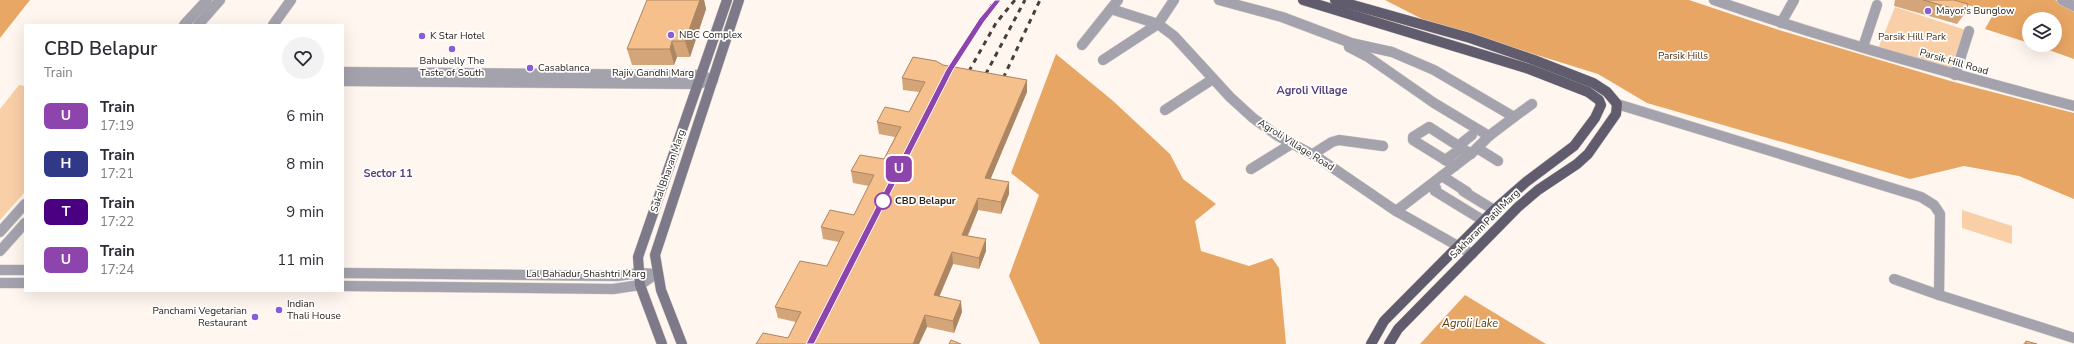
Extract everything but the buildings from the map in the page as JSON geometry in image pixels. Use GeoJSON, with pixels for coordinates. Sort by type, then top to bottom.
{"type":"FeatureCollection","features":[{"type":"Feature","properties":{"kind":"main road","name":"Sakal Bhavan Marg"},"geometry":{"type":"LineString","coordinates":[[662,344],[640,285],[638,256],[727,0]]}},
{"type":"Feature","properties":{"kind":"main road","name":"Sakal Bhavan Marg"},"geometry":{"type":"LineString","coordinates":[[682,344],[656,274],[655,255],[739,0]]}},
{"type":"Feature","properties":{"kind":"main road","name":"Sakharam Patil Marg"},"geometry":{"type":"LineString","coordinates":[[1303,0],[1529,69],[1588,92],[1599,100],[1601,105],[1595,118],[1574,146],[1526,182],[1494,210],[1384,321],[1371,344]]}},
{"type":"Feature","properties":{"kind":"main road"},"geometry":{"type":"LineString","coordinates":[[1335,0],[1470,38],[1534,60],[1593,83],[1607,92],[1617,104]]}},
{"type":"Feature","properties":{"kind":"main road","name":"Sakharam Patil Marg"},"geometry":{"type":"LineString","coordinates":[[1389,344],[1398,329],[1518,207],[1538,190],[1577,164],[1588,154],[1616,114],[1617,104]]}},
{"type":"Feature","properties":{"kind":"street"},"geometry":{"type":"LineString","coordinates":[[185,24],[207,0]]}},
{"type":"Feature","properties":{"kind":"street"},"geometry":{"type":"LineString","coordinates":[[199,24],[220,0]]}},
{"type":"Feature","properties":{"kind":"street"},"geometry":{"type":"LineString","coordinates":[[274,24],[291,0]]}},
{"type":"Feature","properties":{"kind":"street"},"geometry":{"type":"LineString","coordinates":[[1082,44],[1118,0]]}},
{"type":"Feature","properties":{"kind":"street"},"geometry":{"type":"LineString","coordinates":[[1103,60],[1158,24],[1171,2],[1174,0]]}},
{"type":"Feature","properties":{"kind":"street"},"geometry":{"type":"LineString","coordinates":[[1219,0],[1249,7],[1318,30],[1350,43],[1392,52],[1427,67],[1514,117]]}},
{"type":"Feature","properties":{"kind":"street","name":"Parsik Hill Road"},"geometry":{"type":"LineString","coordinates":[[1714,0],[1781,23],[1955,74],[2074,106]]}},
{"type":"Feature","properties":{"kind":"street"},"geometry":{"type":"LineString","coordinates":[[1781,23],[1794,0]]}},
{"type":"Feature","properties":{"kind":"street"},"geometry":{"type":"LineString","coordinates":[[2062,0],[2074,6]]}},
{"type":"Feature","properties":{"kind":"street"},"geometry":{"type":"LineString","coordinates":[[1863,47],[1877,5]]}},
{"type":"Feature","properties":{"kind":"street","name":"Agroli Village Road"},"geometry":{"type":"LineString","coordinates":[[1111,9],[1158,24],[1174,36],[1213,79],[1253,118],[1278,136],[1313,154],[1396,211],[1472,254]]}},
{"type":"Feature","properties":{"kind":"street"},"geometry":{"type":"LineString","coordinates":[[1318,30],[1368,57],[1434,103],[1489,136]]}},
{"type":"Feature","properties":{"kind":"street"},"geometry":{"type":"LineString","coordinates":[[1955,74],[1969,31]]}},
{"type":"Feature","properties":{"kind":"street","name":"Rajiv Gandhi Marg"},"geometry":{"type":"LineString","coordinates":[[344,72],[552,74],[699,80]]}},
{"type":"Feature","properties":{"kind":"street"},"geometry":{"type":"LineString","coordinates":[[547,83],[552,74]]}},
{"type":"Feature","properties":{"kind":"street"},"geometry":{"type":"LineString","coordinates":[[1165,110],[1213,79]]}},
{"type":"Feature","properties":{"kind":"street","name":"Rajiv Gandhi Marg"},"geometry":{"type":"LineString","coordinates":[[344,81],[547,83],[713,80]]}},
{"type":"Feature","properties":{"kind":"street"},"geometry":{"type":"LineString","coordinates":[[1396,211],[1474,151],[1489,136],[1532,104]]}},
{"type":"Feature","properties":{"kind":"street"},"geometry":{"type":"LineString","coordinates":[[1617,104],[1921,197],[1934,205],[1940,214],[1939,295]]}},
{"type":"Feature","properties":{"kind":"street"},"geometry":{"type":"LineString","coordinates":[[1455,166],[1413,140],[1413,137],[1425,128],[1429,127],[1460,147],[1498,160]]}},
{"type":"Feature","properties":{"kind":"street"},"geometry":{"type":"LineString","coordinates":[[1445,160],[1472,135]]}},
{"type":"Feature","properties":{"kind":"street"},"geometry":{"type":"LineString","coordinates":[[1313,154],[1332,142],[1339,140],[1383,146]]}},
{"type":"Feature","properties":{"kind":"street"},"geometry":{"type":"LineString","coordinates":[[1251,169],[1293,143]]}},
{"type":"Feature","properties":{"kind":"street"},"geometry":{"type":"LineString","coordinates":[[1442,176],[1494,210]]}},
{"type":"Feature","properties":{"kind":"street"},"geometry":{"type":"LineString","coordinates":[[1436,188],[1435,191],[1484,220]]}},
{"type":"Feature","properties":{"kind":"street"},"geometry":{"type":"LineString","coordinates":[[0,232],[24,205]]}},
{"type":"Feature","properties":{"kind":"street"},"geometry":{"type":"LineString","coordinates":[[0,251],[24,224]]}},
{"type":"Feature","properties":{"kind":"street"},"geometry":{"type":"LineString","coordinates":[[0,270],[24,270]]}},
{"type":"Feature","properties":{"kind":"street","name":"Lal Bahadur Shashtri Marg"},"geometry":{"type":"LineString","coordinates":[[344,273],[618,276],[639,273],[656,274]]}},
{"type":"Feature","properties":{"kind":"street","name":"Lal Bahadur Shashtri Marg"},"geometry":{"type":"LineString","coordinates":[[344,286],[613,288],[640,285],[656,274]]}},
{"type":"Feature","properties":{"kind":"street"},"geometry":{"type":"LineString","coordinates":[[1894,279],[2074,338]]}},
{"type":"Feature","properties":{"kind":"street"},"geometry":{"type":"LineString","coordinates":[[0,283],[24,283]]}},
{"type":"Feature","properties":{"kind":"green space","name":"Parsik Hills"},"geometry":{"type":"Polygon","coordinates":[[[1385,0],[1689,0],[1779,30],[1954,82],[2074,113],[2074,199],[2019,176],[1964,166],[1910,179],[1647,103],[1598,74],[1422,19],[1385,0]]]}},
{"type":"Feature","properties":{"kind":"green space"},"geometry":{"type":"Polygon","coordinates":[[[1951,0],[2055,0],[2074,9],[2074,59],[2054,52],[2062,52],[2062,12],[2022,12],[2022,41],[1985,29],[1994,13],[1951,0]]]}},
{"type":"Feature","properties":{"kind":"green space","name":"Parsik Hill Park"},"geometry":{"type":"Polygon","coordinates":[[[1895,7],[1969,31],[1955,75],[1877,51],[1895,7]]]}},
{"type":"Feature","properties":{"kind":"green space"},"geometry":{"type":"Polygon","coordinates":[[[1056,54],[1112,100],[1170,154],[1183,179],[1216,204],[1195,221],[1201,251],[1249,266],[1272,258],[1279,268],[1286,344],[1040,344],[1009,276],[1039,195],[1011,173],[1056,54]]]}},
{"type":"Feature","properties":{"kind":"green space"},"geometry":{"type":"Polygon","coordinates":[[[19,85],[24,86],[24,193],[0,220],[0,109],[19,85]]]}},
{"type":"Feature","properties":{"kind":"green space"},"geometry":{"type":"Polygon","coordinates":[[[1962,210],[2012,226],[2012,244],[1962,228],[1962,210]]]}},
{"type":"Feature","properties":{"kind":"water"},"geometry":{"type":"Polygon","coordinates":[[[0,0],[30,0],[0,38],[0,0]]]}},
{"type":"Feature","properties":{"kind":"water","name":"Agroli Lake"},"geometry":{"type":"Polygon","coordinates":[[[1465,295],[1546,344],[1420,344],[1465,295]]]}},
{"type":"Feature","properties":{"kind":"railway"},"geometry":{"type":"LineString","coordinates":[[946,76],[995,0]]}},
{"type":"Feature","properties":{"kind":"railway"},"geometry":{"type":"LineString","coordinates":[[964,80],[996,23],[1015,0]]}},
{"type":"Feature","properties":{"kind":"railway"},"geometry":{"type":"LineString","coordinates":[[981,83],[1025,0]]}},
{"type":"Feature","properties":{"kind":"railway"},"geometry":{"type":"LineString","coordinates":[[999,87],[1040,0]]}},
{"type":"Feature","properties":{"kind":"train","name":"U"},"geometry":{"type":"LineString","coordinates":[[810,344],[949,70],[997,0]]}},
{"type":"Feature","properties":{"kind":"place","name":"Mayor's Bunglow"},"geometry":{"type":"Point","coordinates":[1928,11]}},
{"type":"Feature","properties":{"kind":"place","name":"NBC Complex"},"geometry":{"type":"Point","coordinates":[671,35]}},
{"type":"Feature","properties":{"kind":"place","name":"K Star Hotel"},"geometry":{"type":"Point","coordinates":[422,36]}},
{"type":"Feature","properties":{"kind":"place","name":"Bahubelly The Taste of South"},"geometry":{"type":"Point","coordinates":[452,49]}},
{"type":"Feature","properties":{"kind":"place","name":"Casablanca"},"geometry":{"type":"Point","coordinates":[530,68]}},
{"type":"Feature","properties":{"kind":"place","name":"CBD Belapur"},"geometry":{"type":"Point","coordinates":[883,201]}},
{"type":"Feature","properties":{"kind":"place","name":"Indian Thali House"},"geometry":{"type":"Point","coordinates":[279,310]}},
{"type":"Feature","properties":{"kind":"place","name":"Panchami Vegetarian Restaurant"},"geometry":{"type":"Point","coordinates":[255,317]}},
{"type":"Feature","properties":{"kind":"district","name":"Agroli Village"},"geometry":{"type":"Point","coordinates":[1312,90]}},
{"type":"Feature","properties":{"kind":"district","name":"Sector 11"},"geometry":{"type":"Point","coordinates":[388,173]}}]}
